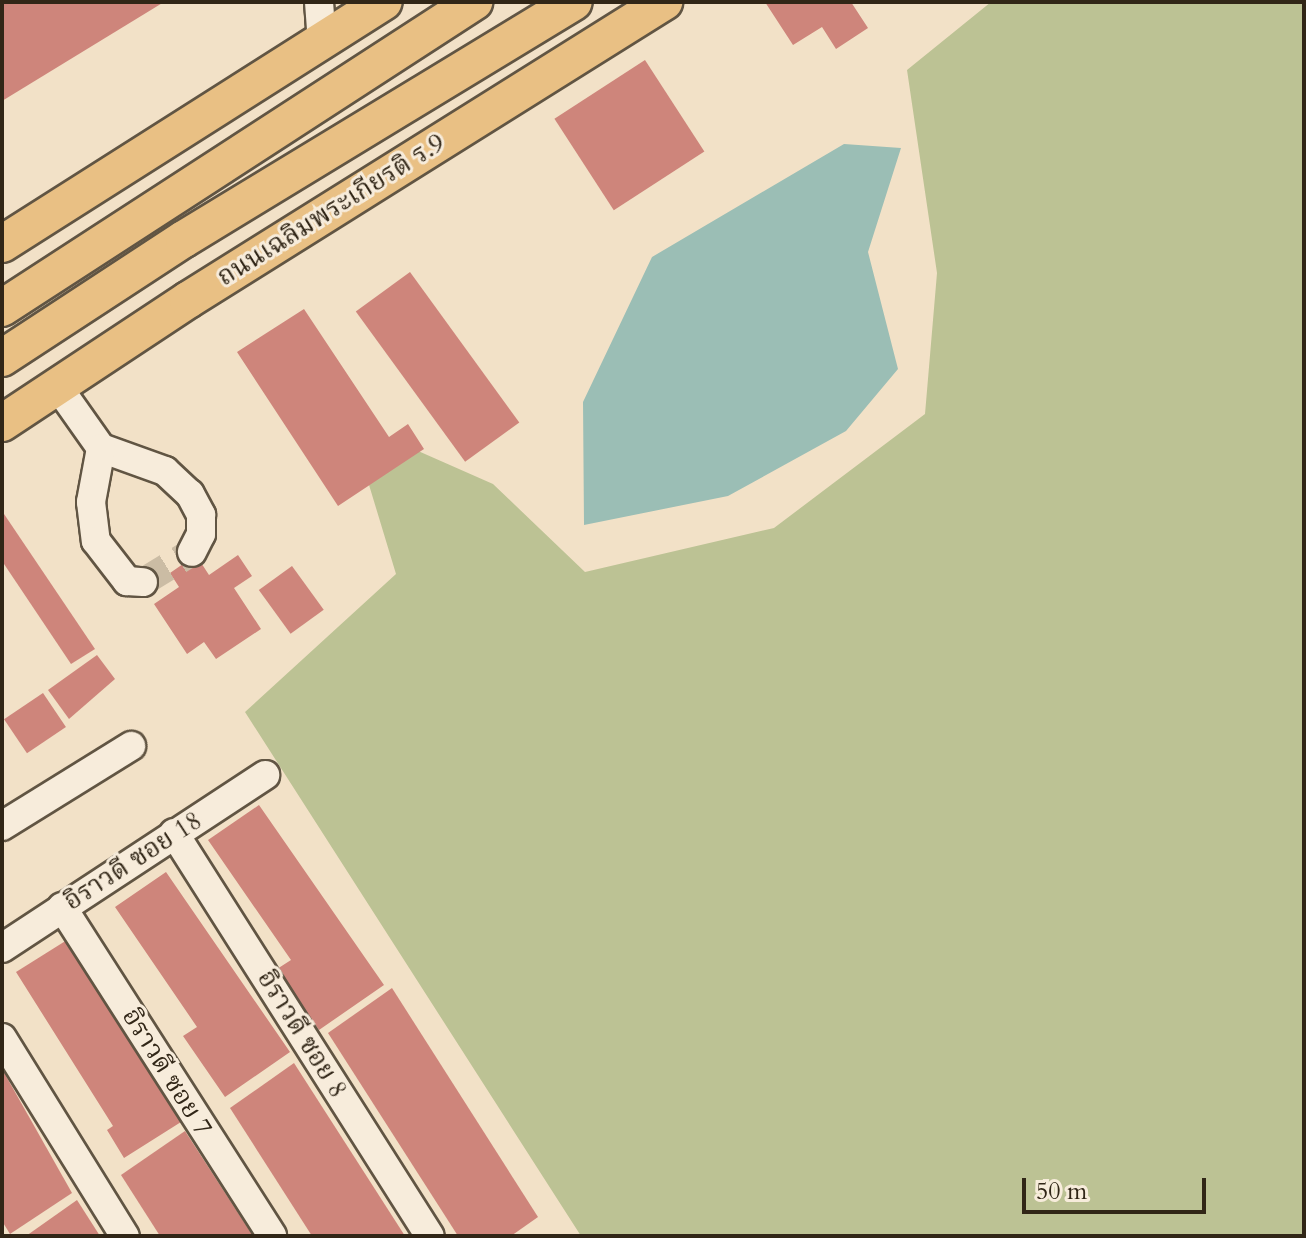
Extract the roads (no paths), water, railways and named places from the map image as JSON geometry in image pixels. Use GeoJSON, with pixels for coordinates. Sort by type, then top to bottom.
{"type":"FeatureCollection","features":[{"type":"Feature","properties":{"kind":"main road"},"geometry":{"type":"LineString","coordinates":[[5,234],[322,43],[384,2]]}},
{"type":"Feature","properties":{"kind":"main road"},"geometry":{"type":"LineString","coordinates":[[2,308],[474,2]]}},
{"type":"Feature","properties":{"kind":"main road","name":"ถนนเฉลิมพระเกียรติ ร.9"},"geometry":{"type":"LineString","coordinates":[[2,358],[184,239],[574,2]]}},
{"type":"Feature","properties":{"kind":"main road","name":"ถนนเฉลิมพระเกียรติ ร.9"},"geometry":{"type":"LineString","coordinates":[[2,423],[188,300],[664,2]]}},
{"type":"Feature","properties":{"kind":"street"},"geometry":{"type":"LineString","coordinates":[[319,2],[322,43]]}},
{"type":"Feature","properties":{"kind":"street"},"geometry":{"type":"LineString","coordinates":[[58,387],[101,448],[165,471],[190,494],[201,515],[201,534],[192,552]]}},
{"type":"Feature","properties":{"kind":"street"},"geometry":{"type":"LineString","coordinates":[[101,448],[91,502],[96,541],[127,581],[143,582]]}},
{"type":"Feature","properties":{"kind":"street"},"geometry":{"type":"LineString","coordinates":[[2,826],[131,746]]}},
{"type":"Feature","properties":{"kind":"street","name":"อิราวดี ซอย 18"},"geometry":{"type":"LineString","coordinates":[[2,948],[265,775]]}},
{"type":"Feature","properties":{"kind":"street","name":"อิราวดี ซอย 8"},"geometry":{"type":"LineString","coordinates":[[174,833],[430,1236]]}},
{"type":"Feature","properties":{"kind":"street","name":"อิราวดี ซอย 7"},"geometry":{"type":"LineString","coordinates":[[62,907],[272,1236]]}},
{"type":"Feature","properties":{"kind":"street"},"geometry":{"type":"LineString","coordinates":[[2,1038],[125,1236]]}},
{"type":"Feature","properties":{"kind":"water"},"geometry":{"type":"Polygon","coordinates":[[[844,144],[901,148],[868,252],[898,369],[846,431],[728,496],[584,525],[583,402],[652,257],[844,144]]]}},
{"type":"Feature","properties":{"kind":"tunnel"},"geometry":{"type":"LineString","coordinates":[[143,582],[192,552]]}}]}
